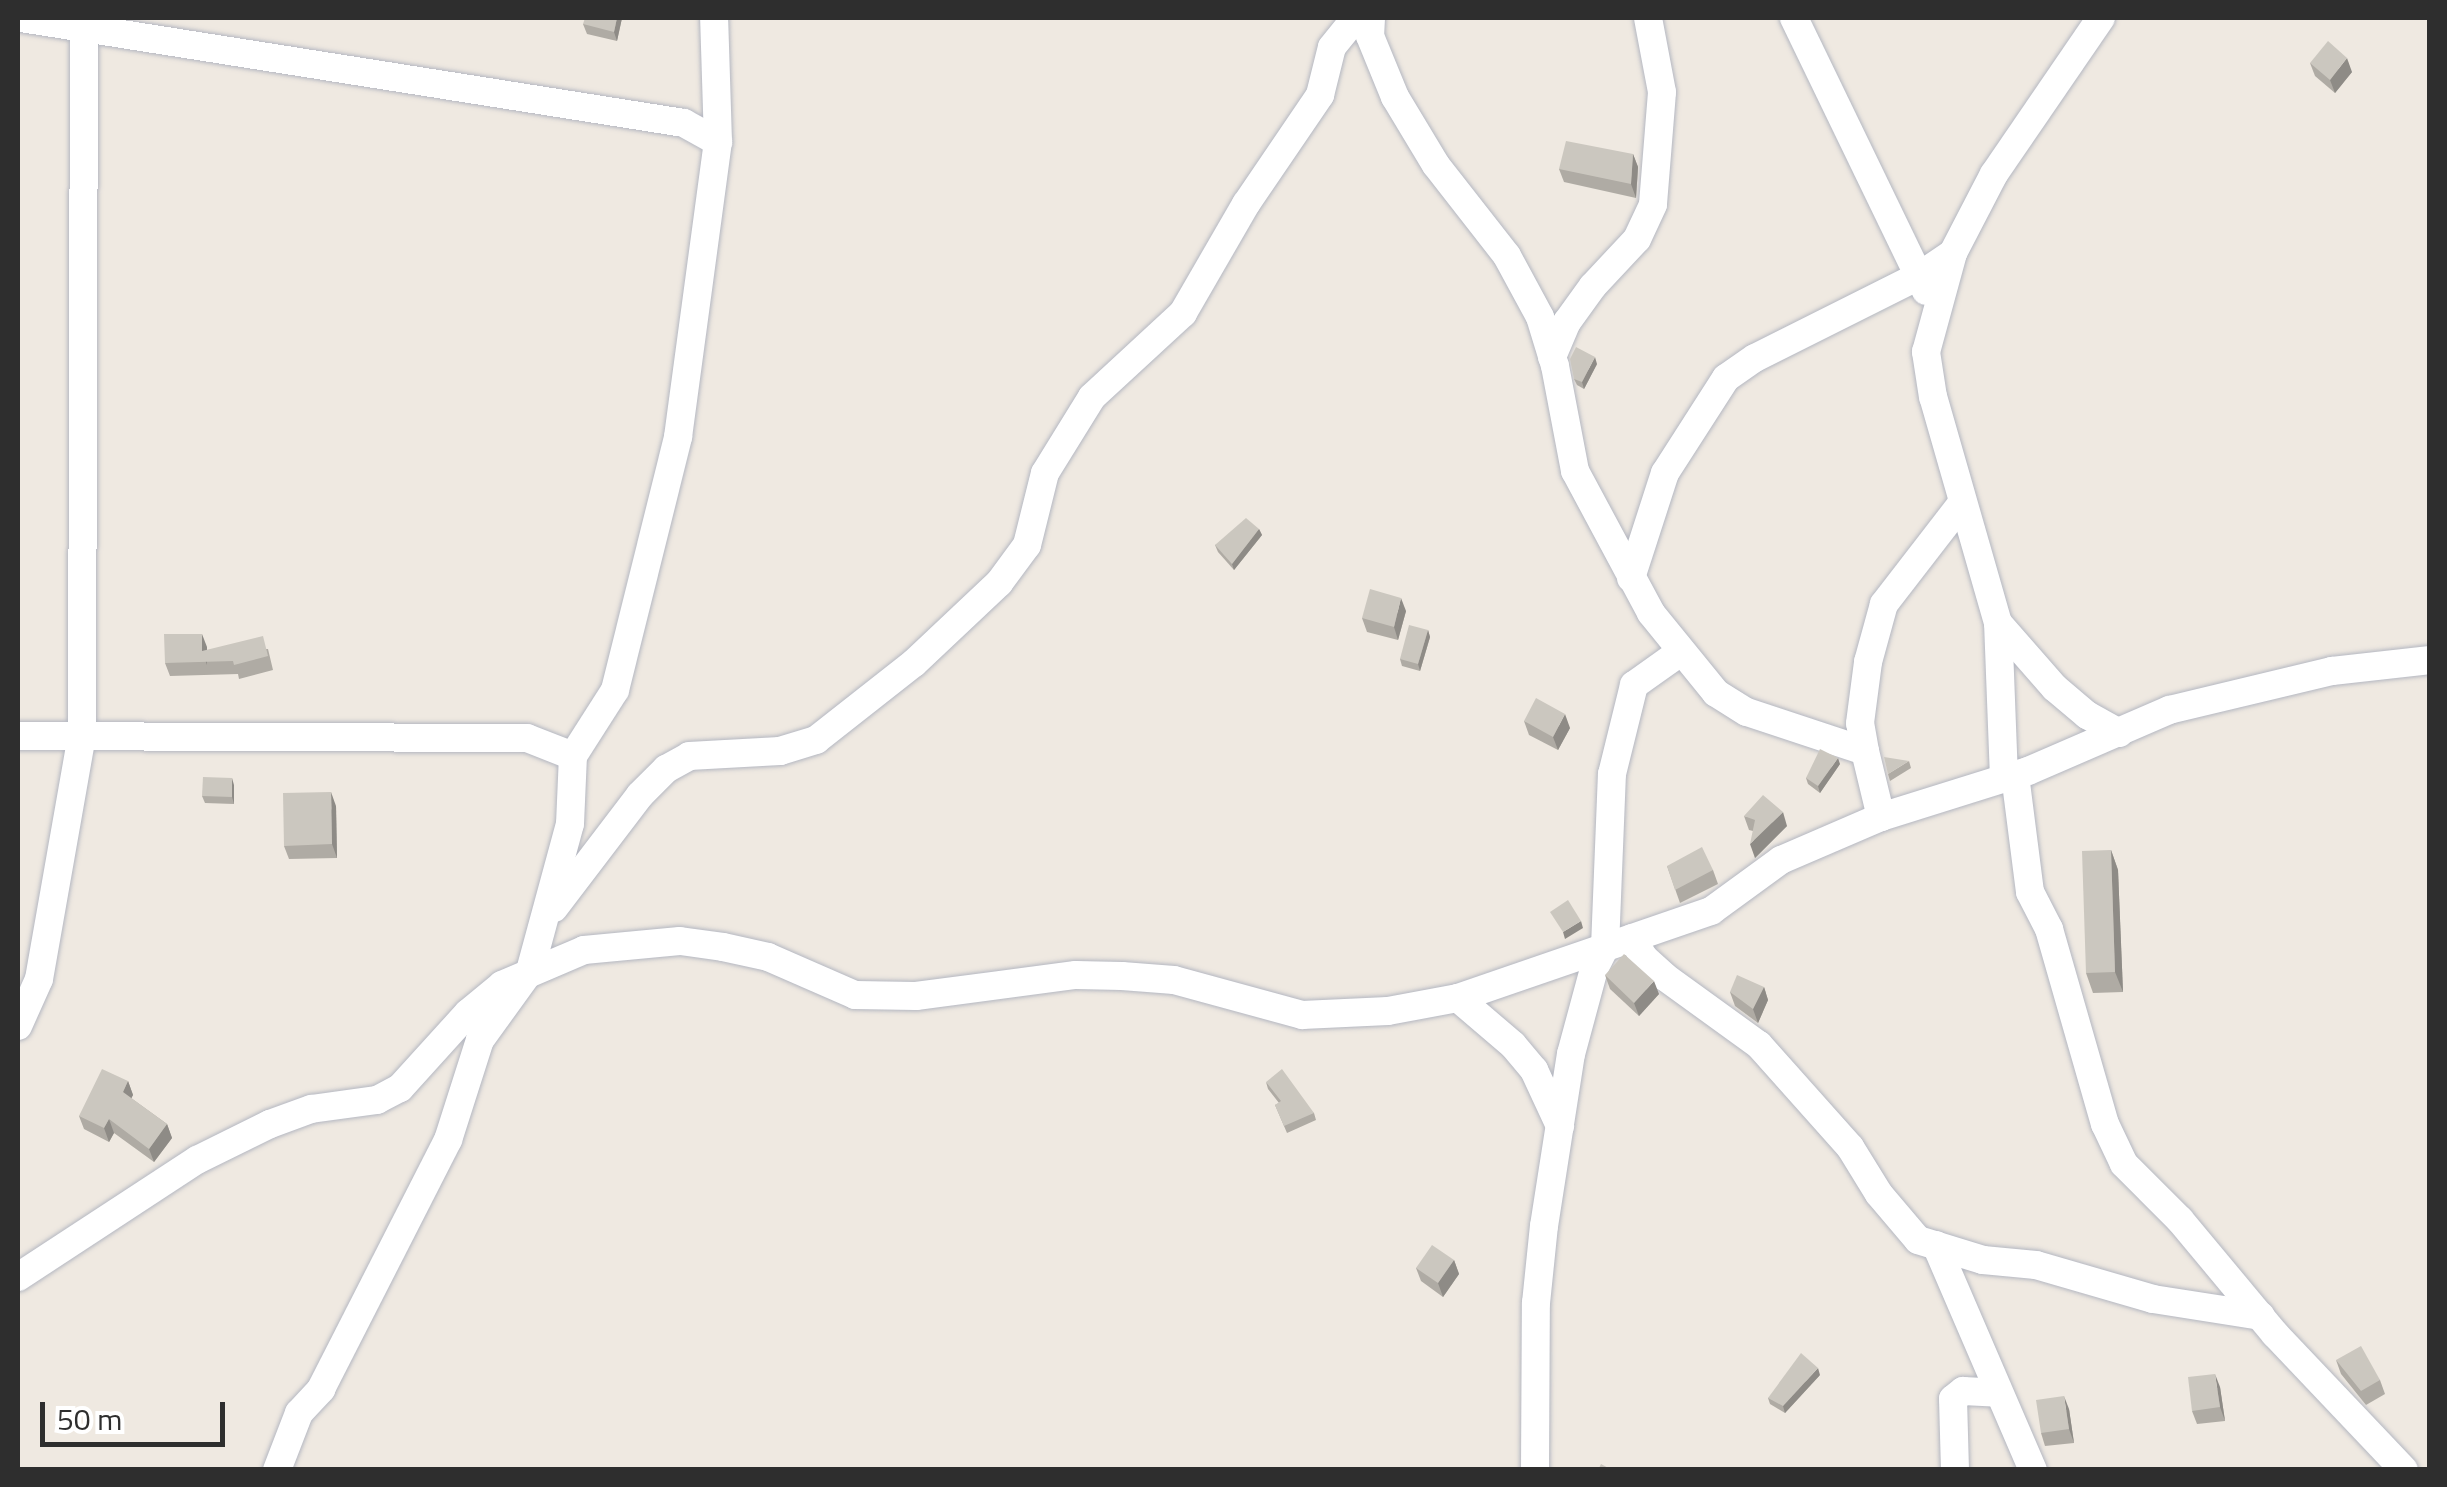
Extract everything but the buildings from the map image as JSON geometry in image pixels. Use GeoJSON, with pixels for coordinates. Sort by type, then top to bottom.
{"type":"FeatureCollection","features":[{"type":"Feature","properties":{"kind":"street"},"geometry":{"type":"LineString","coordinates":[[20,18],[84,23],[684,123],[718,142]]}},
{"type":"Feature","properties":{"kind":"street"},"geometry":{"type":"LineString","coordinates":[[276,1470],[299,1413],[321,1389],[448,1140],[480,1040],[530,972],[570,824],[573,756],[615,690],[678,438],[718,142],[714,18]]}},
{"type":"Feature","properties":{"kind":"street"},"geometry":{"type":"LineString","coordinates":[[1552,356],[1567,322],[1592,286],[1637,239],[1653,204],[1662,92],[1648,18]]}},
{"type":"Feature","properties":{"kind":"street"},"geometry":{"type":"LineString","coordinates":[[1794,18],[1935,310]]}},
{"type":"Feature","properties":{"kind":"street"},"geometry":{"type":"LineString","coordinates":[[2100,18],[1994,174],[1953,254],[1926,352],[1928,374],[1962,503],[1998,623],[2010,777],[2030,892],[2064,972],[2105,1124],[2133,1176],[2180,1220],[2261,1316],[2404,1470]]}},
{"type":"Feature","properties":{"kind":"street"},"geometry":{"type":"LineString","coordinates":[[542,930],[572,883],[666,769],[689,756],[780,751],[816,740],[914,663],[999,583],[1028,546],[1046,473],[1092,397],[1182,313],[1246,204],[1320,95],[1332,47],[1349,26],[1371,19],[1370,36],[1395,97],[1436,164],[1508,256],[1540,317],[1552,356],[1575,471],[1631,578],[1679,654],[1716,692],[1747,712],[1865,751]]}},
{"type":"Feature","properties":{"kind":"street"},"geometry":{"type":"LineString","coordinates":[[18,1026],[38,979],[82,736],[84,23]]}},
{"type":"Feature","properties":{"kind":"street"},"geometry":{"type":"LineString","coordinates":[[1631,578],[1665,473],[1726,378],[1755,358],[1920,276],[1953,254]]}},
{"type":"Feature","properties":{"kind":"street"},"geometry":{"type":"LineString","coordinates":[[1880,817],[1860,723],[1868,662],[1884,604],[1962,503]]}},
{"type":"Feature","properties":{"kind":"street"},"geometry":{"type":"LineString","coordinates":[[1998,623],[2055,688],[2087,715],[2119,733]]}},
{"type":"Feature","properties":{"kind":"street"},"geometry":{"type":"LineString","coordinates":[[1535,1470],[1536,1302],[1571,1054],[1594,969],[1605,947],[1612,774],[1629,694],[1636,680],[1679,654]]}},
{"type":"Feature","properties":{"kind":"street"},"geometry":{"type":"LineString","coordinates":[[18,1277],[197,1160],[270,1124],[311,1110],[377,1100],[400,1088],[468,1014],[502,985],[584,950],[680,942],[768,957],[855,995],[916,996],[1076,975],[1174,980],[1302,1015],[1388,1011],[1458,998],[1711,911],[1781,860],[1880,817],[2010,777],[2196,702],[2332,671],[2430,660]]}},
{"type":"Feature","properties":{"kind":"street"},"geometry":{"type":"LineString","coordinates":[[18,736],[526,738],[573,756]]}},
{"type":"Feature","properties":{"kind":"street"},"geometry":{"type":"LineString","coordinates":[[1632,938],[1644,958],[1665,976],[1759,1045],[1850,1147],[1906,1230],[1936,1246],[1983,1260],[2036,1265],[2153,1299],[2261,1316]]}},
{"type":"Feature","properties":{"kind":"street"},"geometry":{"type":"LineString","coordinates":[[1458,998],[1513,1044],[1534,1070],[1560,1126]]}},
{"type":"Feature","properties":{"kind":"street"},"geometry":{"type":"LineString","coordinates":[[1936,1246],[2033,1470]]}},
{"type":"Feature","properties":{"kind":"street"},"geometry":{"type":"LineString","coordinates":[[1955,1470],[1953,1399],[1963,1391],[1998,1393]]}}]}
